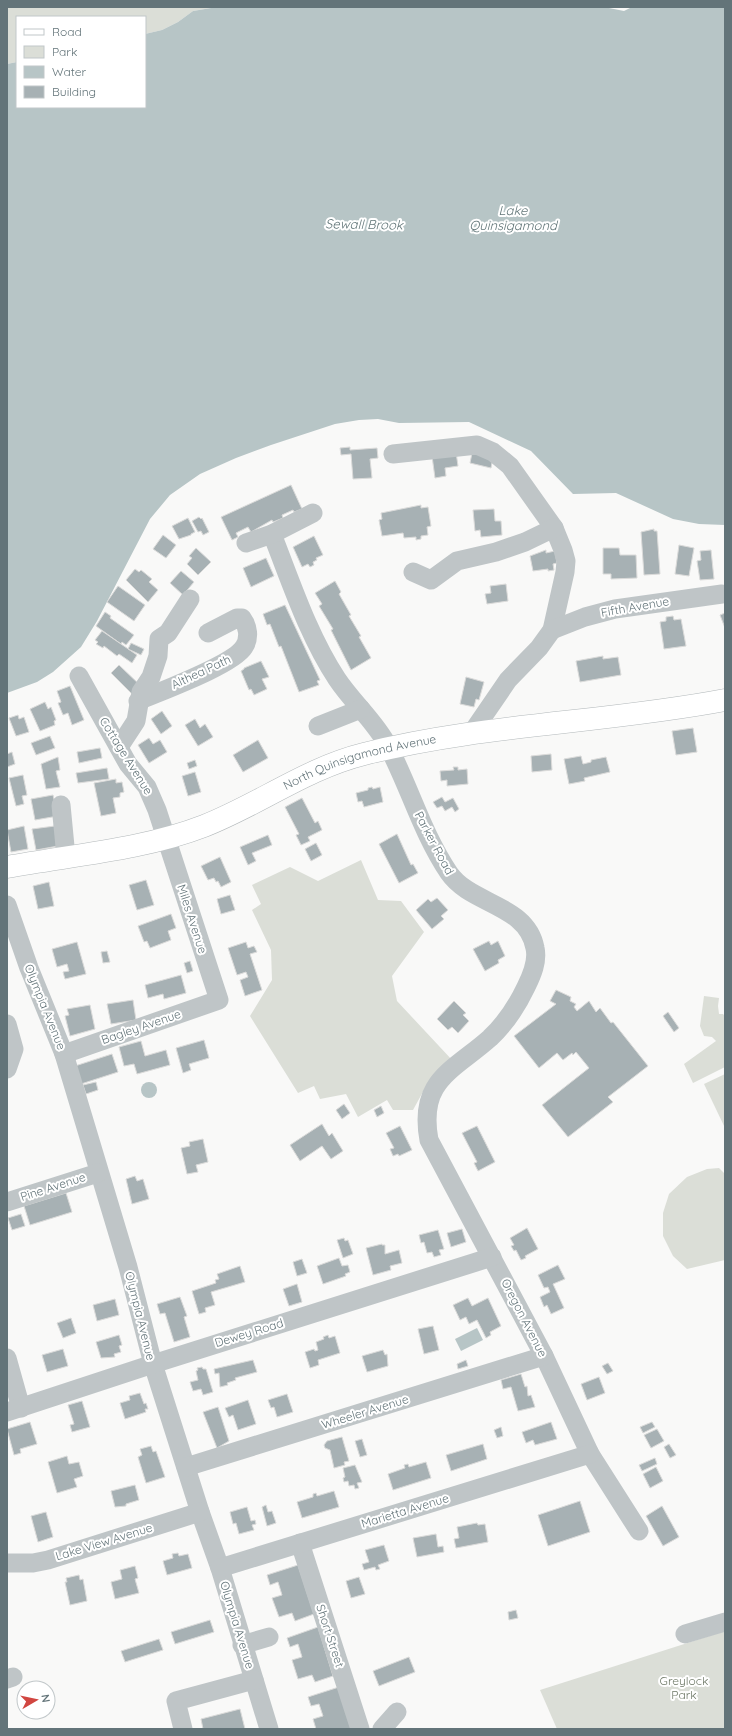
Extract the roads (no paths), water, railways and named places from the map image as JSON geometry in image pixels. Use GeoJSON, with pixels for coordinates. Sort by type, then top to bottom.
{"type":"FeatureCollection","features":[{"type":"Feature","properties":{"kind":"main road","name":"North Quinsigamond Avenue"},"geometry":{"type":"LineString","coordinates":[[7,867],[166,838],[193,830],[223,818],[332,764],[389,748],[437,738],[571,723],[725,700]]}},
{"type":"Feature","properties":{"kind":"street"},"geometry":{"type":"LineString","coordinates":[[393,454],[477,445],[493,452],[510,466],[554,528],[566,561],[566,572],[552,630],[539,648],[508,680],[471,734]]}},
{"type":"Feature","properties":{"kind":"street"},"geometry":{"type":"LineString","coordinates":[[246,543],[272,534],[313,513]]}},
{"type":"Feature","properties":{"kind":"street"},"geometry":{"type":"LineString","coordinates":[[413,572],[431,580],[457,561],[496,552],[525,542],[554,528]]}},
{"type":"Feature","properties":{"kind":"street","name":"Parker Road"},"geometry":{"type":"LineString","coordinates":[[272,534],[312,633],[336,678],[378,728],[389,748],[424,830],[452,877],[466,891],[509,912],[531,934],[535,947],[536,957],[531,977],[510,1017],[492,1037],[450,1070],[432,1093],[428,1101]]}},
{"type":"Feature","properties":{"kind":"street","name":"Fifth Avenue"},"geometry":{"type":"LineString","coordinates":[[552,630],[584,617],[615,609],[722,594]]}},
{"type":"Feature","properties":{"kind":"street"},"geometry":{"type":"LineString","coordinates":[[119,747],[136,721],[138,701],[141,692],[151,677],[158,656],[159,639],[168,633],[190,599]]}},
{"type":"Feature","properties":{"kind":"street","name":"Althea Path"},"geometry":{"type":"LineString","coordinates":[[138,701],[224,663],[236,655],[244,647],[247,639],[247,629],[242,618],[237,618],[208,632]]}},
{"type":"Feature","properties":{"kind":"street","name":"Cottage Avenue"},"geometry":{"type":"LineString","coordinates":[[79,676],[128,764],[151,794],[166,838]]}},
{"type":"Feature","properties":{"kind":"street"},"geometry":{"type":"LineString","coordinates":[[318,726],[361,709]]}},
{"type":"Feature","properties":{"kind":"street"},"geometry":{"type":"LineString","coordinates":[[61,805],[66,857]]}},
{"type":"Feature","properties":{"kind":"street","name":"Miles Avenue"},"geometry":{"type":"LineString","coordinates":[[166,838],[219,1000]]}},
{"type":"Feature","properties":{"kind":"street","name":"Olympia Avenue"},"geometry":{"type":"LineString","coordinates":[[7,905],[29,968],[64,1054],[98,1172],[128,1266],[153,1364],[200,1512],[220,1568],[242,1645],[269,1729]]}},
{"type":"Feature","properties":{"kind":"street","name":"Bagley Avenue"},"geometry":{"type":"LineString","coordinates":[[64,1054],[219,1000]]}},
{"type":"Feature","properties":{"kind":"street"},"geometry":{"type":"LineString","coordinates":[[7,1024],[14,1049],[7,1069]]}},
{"type":"Feature","properties":{"kind":"street","name":"Oregon Avenue"},"geometry":{"type":"LineString","coordinates":[[428,1101],[426,1119],[429,1140],[544,1356],[590,1454],[639,1531]]}},
{"type":"Feature","properties":{"kind":"street","name":"Pine Avenue"},"geometry":{"type":"LineString","coordinates":[[7,1202],[98,1172]]}},
{"type":"Feature","properties":{"kind":"street","name":"Dewey Road"},"geometry":{"type":"LineString","coordinates":[[14,1410],[153,1364],[492,1257]]}},
{"type":"Feature","properties":{"kind":"street","name":"Wheeler Avenue"},"geometry":{"type":"LineString","coordinates":[[186,1468],[544,1356]]}},
{"type":"Feature","properties":{"kind":"street"},"geometry":{"type":"LineString","coordinates":[[7,1358],[14,1410]]}},
{"type":"Feature","properties":{"kind":"street","name":"Marietta Avenue"},"geometry":{"type":"LineString","coordinates":[[220,1568],[590,1454]]}},
{"type":"Feature","properties":{"kind":"street","name":"Lake View Avenue"},"geometry":{"type":"LineString","coordinates":[[7,1563],[33,1563],[48,1560],[200,1512]]}},
{"type":"Feature","properties":{"kind":"street","name":"Short Street"},"geometry":{"type":"LineString","coordinates":[[300,1544],[360,1729]]}},
{"type":"Feature","properties":{"kind":"street"},"geometry":{"type":"LineString","coordinates":[[686,1634],[725,1622]]}},
{"type":"Feature","properties":{"kind":"street"},"geometry":{"type":"LineString","coordinates":[[242,1645],[269,1637]]}},
{"type":"Feature","properties":{"kind":"street"},"geometry":{"type":"LineString","coordinates":[[183,1729],[176,1701],[254,1680]]}},
{"type":"Feature","properties":{"kind":"street"},"geometry":{"type":"LineString","coordinates":[[382,1729],[397,1712]]}},
{"type":"Feature","properties":{"kind":"water","name":"Lake Quinsigamond"},"geometry":{"type":"Polygon","coordinates":[[[217,7],[604,7],[624,11],[632,7],[725,7],[725,525],[699,524],[673,519],[616,493],[573,494],[531,451],[469,422],[399,423],[378,419],[359,420],[335,424],[236,458],[200,474],[170,495],[150,519],[97,621],[81,647],[53,672],[37,682],[7,693],[7,64],[16,62],[16,108],[146,108],[146,34],[162,30],[178,22],[193,11],[217,7]]]}},
{"type":"Feature","properties":{"kind":"water"},"geometry":{"type":"Polygon","coordinates":[[[149,1082],[155,1084],[157,1090],[155,1096],[149,1098],[143,1096],[141,1090],[143,1084],[149,1082]]]}},
{"type":"Feature","properties":{"kind":"water"},"geometry":{"type":"Polygon","coordinates":[[[477,1328],[483,1340],[461,1351],[455,1339],[477,1328]]]}},
{"type":"Feature","properties":{"kind":"water label","name":"Sewall Brook"},"geometry":{"type":"Point","coordinates":[364,224]}},
{"type":"Feature","properties":{"kind":"park label","name":"Greylock Park"},"geometry":{"type":"Point","coordinates":[684,1688]}}]}
